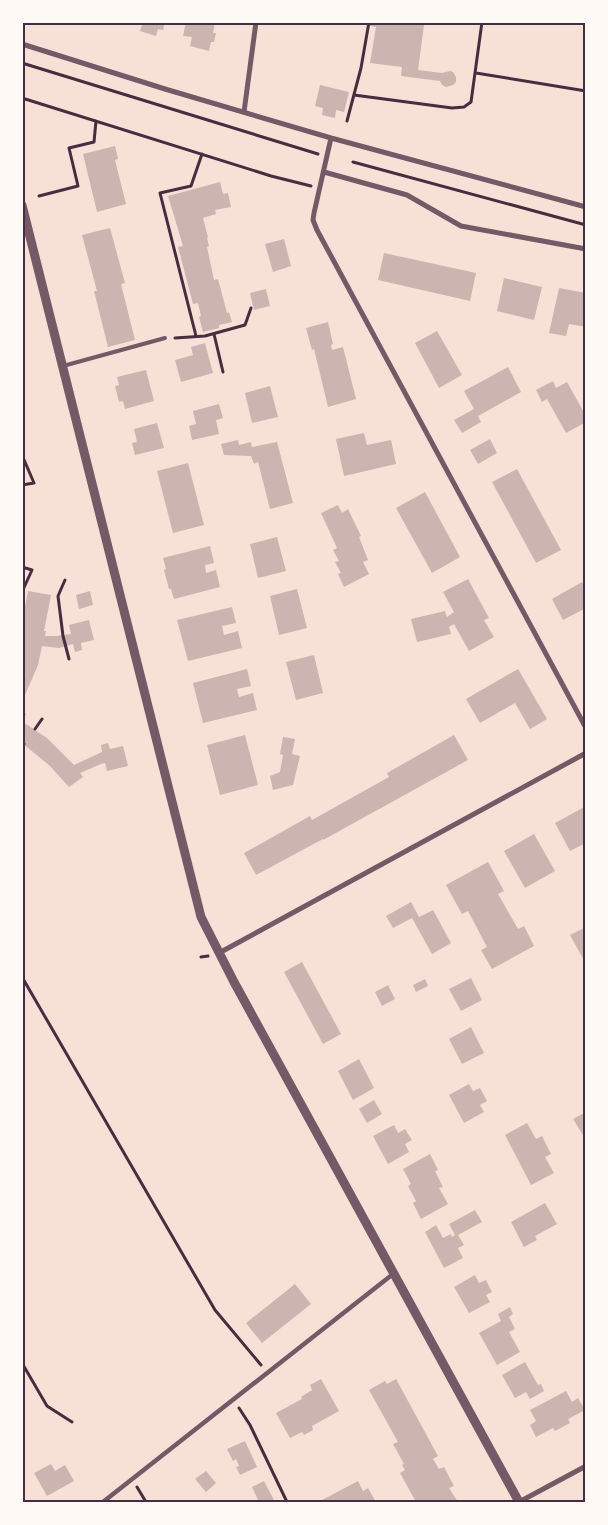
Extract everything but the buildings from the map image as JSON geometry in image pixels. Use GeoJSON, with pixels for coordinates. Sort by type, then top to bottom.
{"type":"FeatureCollection","features":[{"type":"Feature","properties":{"kind":"street"},"geometry":{"type":"LineString","coordinates":[[244,112],[256,22]]}},
{"type":"Feature","properties":{"kind":"street"},"geometry":{"type":"LineString","coordinates":[[22,44],[331,138],[586,207]]}},
{"type":"Feature","properties":{"kind":"street"},"geometry":{"type":"LineString","coordinates":[[331,138],[314,212],[313,220],[317,230],[586,728]]}},
{"type":"Feature","properties":{"kind":"street"},"geometry":{"type":"LineString","coordinates":[[324,172],[407,195],[461,226],[586,249]]}},
{"type":"Feature","properties":{"kind":"street"},"geometry":{"type":"LineString","coordinates":[[22,205],[199,909],[219,953],[519,1502],[586,1466]]}},
{"type":"Feature","properties":{"kind":"street"},"geometry":{"type":"LineString","coordinates":[[219,953],[586,753]]}},
{"type":"Feature","properties":{"kind":"street"},"geometry":{"type":"LineString","coordinates":[[103,1502],[393,1274]]}},
{"type":"Feature","properties":{"kind":"lane"},"geometry":{"type":"LineString","coordinates":[[63,366],[165,338]]}},
{"type":"Feature","properties":{"kind":"path"},"geometry":{"type":"LineString","coordinates":[[347,121],[361,68],[369,22]]}},
{"type":"Feature","properties":{"kind":"path"},"geometry":{"type":"LineString","coordinates":[[354,95],[452,108],[464,107],[471,102],[482,22]]}},
{"type":"Feature","properties":{"kind":"path"},"geometry":{"type":"LineString","coordinates":[[22,63],[318,154]]}},
{"type":"Feature","properties":{"kind":"path"},"geometry":{"type":"LineString","coordinates":[[476,73],[586,91]]}},
{"type":"Feature","properties":{"kind":"path"},"geometry":{"type":"LineString","coordinates":[[22,98],[271,176],[312,186]]}},
{"type":"Feature","properties":{"kind":"path"},"geometry":{"type":"LineString","coordinates":[[38,196],[78,186],[69,148],[94,142],[96,121]]}},
{"type":"Feature","properties":{"kind":"path"},"geometry":{"type":"LineString","coordinates":[[196,336],[160,193],[191,186],[202,154]]}},
{"type":"Feature","properties":{"kind":"path"},"geometry":{"type":"LineString","coordinates":[[353,162],[586,225]]}},
{"type":"Feature","properties":{"kind":"path"},"geometry":{"type":"LineString","coordinates":[[165,338],[196,336],[245,325],[251,308]]}},
{"type":"Feature","properties":{"kind":"path"},"geometry":{"type":"LineString","coordinates":[[214,333],[223,372]]}},
{"type":"Feature","properties":{"kind":"path"},"geometry":{"type":"LineString","coordinates":[[22,455],[34,483],[22,485]]}},
{"type":"Feature","properties":{"kind":"path"},"geometry":{"type":"LineString","coordinates":[[22,567],[32,570],[22,592]]}},
{"type":"Feature","properties":{"kind":"path"},"geometry":{"type":"LineString","coordinates":[[65,580],[58,596],[63,636],[69,659]]}},
{"type":"Feature","properties":{"kind":"path"},"geometry":{"type":"LineString","coordinates":[[35,729],[42,719]]}},
{"type":"Feature","properties":{"kind":"path"},"geometry":{"type":"LineString","coordinates":[[22,977],[215,1310],[268,1373]]}},
{"type":"Feature","properties":{"kind":"path"},"geometry":{"type":"LineString","coordinates":[[22,1363],[47,1406],[72,1422]]}},
{"type":"Feature","properties":{"kind":"path"},"geometry":{"type":"LineString","coordinates":[[233,1400],[250,1424],[287,1502]]}},
{"type":"Feature","properties":{"kind":"path"},"geometry":{"type":"LineString","coordinates":[[132,1480],[146,1502]]}}]}
